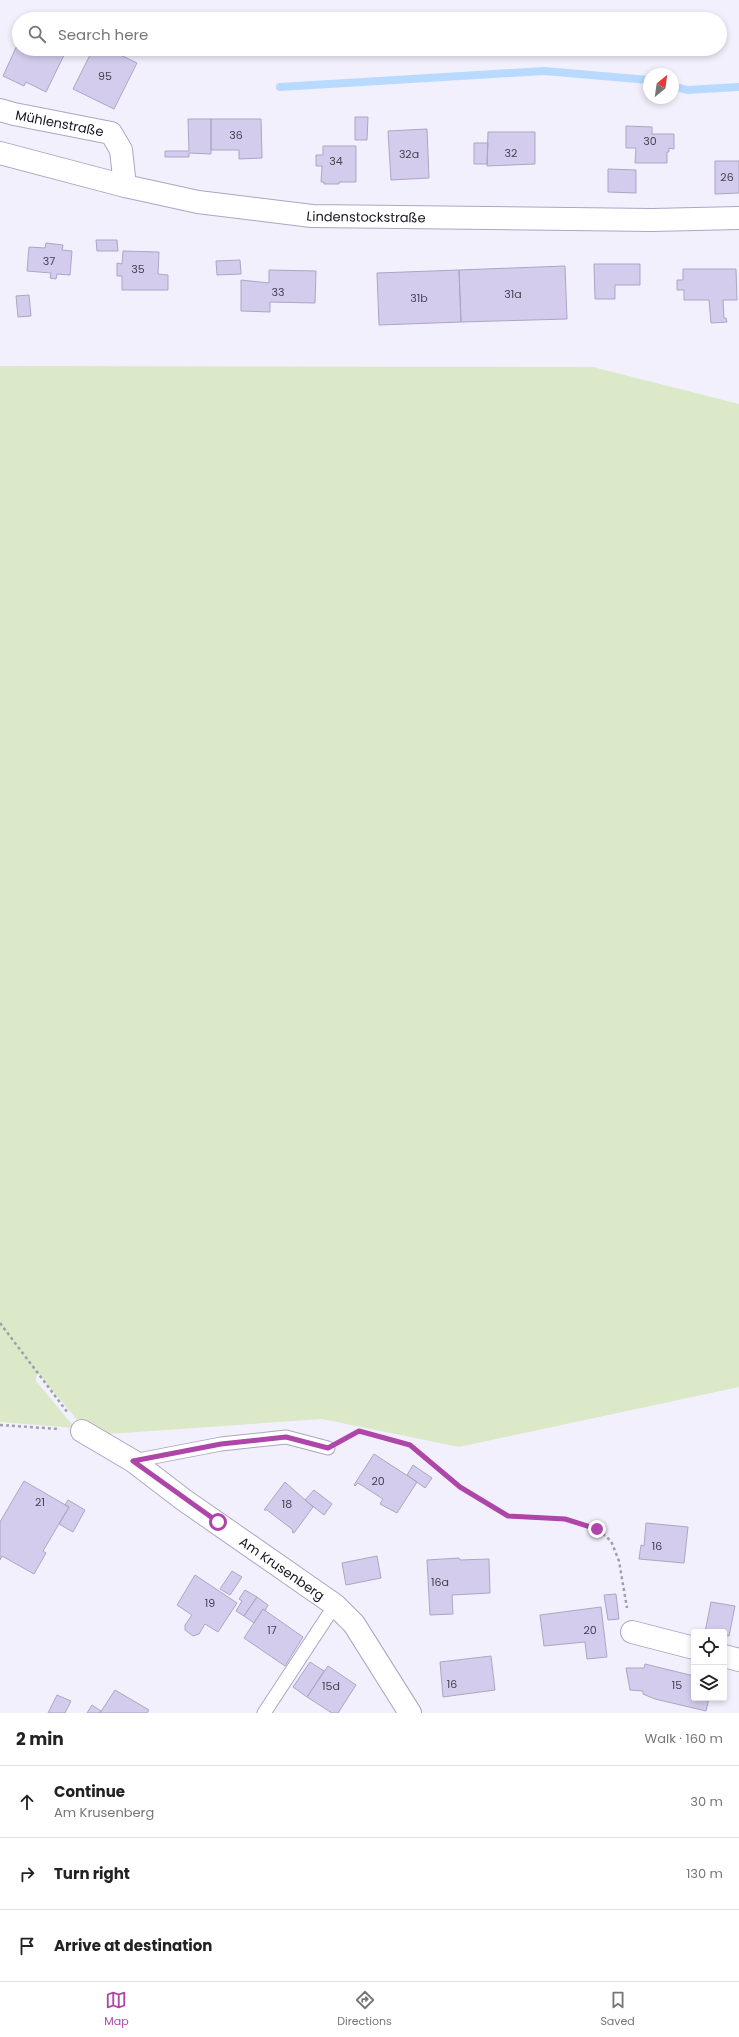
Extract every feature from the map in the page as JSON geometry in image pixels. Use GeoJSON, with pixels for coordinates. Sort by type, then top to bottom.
{"type":"FeatureCollection","features":[{"type":"Feature","properties":{"kind":"street","name":"Mühlenstraße"},"geometry":{"type":"LineString","coordinates":[[0,110],[111,133],[121,150],[125,186]]}},
{"type":"Feature","properties":{"kind":"street","name":"Lindenstockstraße"},"geometry":{"type":"LineString","coordinates":[[0,153],[125,186],[198,202],[312,216],[652,220],[739,218]]}},
{"type":"Feature","properties":{"kind":"street","name":"Am Krusenberg"},"geometry":{"type":"LineString","coordinates":[[82,1431],[133,1461],[184,1500],[335,1604],[354,1624],[410,1713]]}},
{"type":"Feature","properties":{"kind":"street"},"geometry":{"type":"LineString","coordinates":[[632,1632],[691,1647]]}},
{"type":"Feature","properties":{"kind":"street"},"geometry":{"type":"LineString","coordinates":[[727,1657],[739,1660]]}},
{"type":"Feature","properties":{"kind":"lane"},"geometry":{"type":"LineString","coordinates":[[133,1461],[221,1444],[286,1437],[328,1448]]}},
{"type":"Feature","properties":{"kind":"lane"},"geometry":{"type":"LineString","coordinates":[[264,1713],[335,1604]]}},
{"type":"Feature","properties":{"kind":"path"},"geometry":{"type":"LineString","coordinates":[[0,1322],[82,1431]]}},
{"type":"Feature","properties":{"kind":"path"},"geometry":{"type":"LineString","coordinates":[[0,1425],[82,1431]]}},
{"type":"Feature","properties":{"kind":"path"},"geometry":{"type":"LineString","coordinates":[[328,1448],[359,1431],[410,1445],[460,1487],[508,1516],[565,1519],[597,1529],[611,1541],[619,1561],[632,1632]]}},
{"type":"Feature","properties":{"kind":"green space"},"geometry":{"type":"Polygon","coordinates":[[[0,366],[593,367],[739,404],[739,1387],[459,1447],[322,1419],[94,1435],[84,1428],[37,1372],[36,1381],[75,1428],[0,1422],[0,366]]]}},
{"type":"Feature","properties":{"kind":"building"},"geometry":{"type":"Polygon","coordinates":[[[12,56],[64,56],[46,92],[26,82],[24,86],[3,76],[12,56]]]}},
{"type":"Feature","properties":{"kind":"building"},"geometry":{"type":"Polygon","coordinates":[[[90,56],[122,56],[137,63],[114,109],[73,89],[90,56]]]}},
{"type":"Feature","properties":{"kind":"building"},"geometry":{"type":"Polygon","coordinates":[[[355,117],[368,117],[367,140],[355,140],[355,117]]]}},
{"type":"Feature","properties":{"kind":"building"},"geometry":{"type":"Polygon","coordinates":[[[188,119],[211,119],[211,154],[189,153],[189,157],[165,157],[165,151],[189,151],[188,119]]]}},
{"type":"Feature","properties":{"kind":"building"},"geometry":{"type":"Polygon","coordinates":[[[211,119],[261,119],[262,158],[239,159],[239,150],[211,150],[211,119]]]}},
{"type":"Feature","properties":{"kind":"building"},"geometry":{"type":"Polygon","coordinates":[[[626,126],[652,127],[652,134],[674,134],[674,149],[669,148],[669,152],[667,152],[667,163],[635,163],[636,148],[626,148],[626,126]]]}},
{"type":"Feature","properties":{"kind":"building"},"geometry":{"type":"Polygon","coordinates":[[[427,129],[429,178],[391,180],[388,131],[427,129]]]}},
{"type":"Feature","properties":{"kind":"building"},"geometry":{"type":"Polygon","coordinates":[[[488,132],[535,132],[535,164],[487,166],[488,132]]]}},
{"type":"Feature","properties":{"kind":"building"},"geometry":{"type":"Polygon","coordinates":[[[474,143],[488,143],[487,164],[474,164],[474,143]]]}},
{"type":"Feature","properties":{"kind":"building"},"geometry":{"type":"Polygon","coordinates":[[[323,146],[356,146],[356,182],[324,184],[324,182],[321,182],[322,166],[316,166],[316,155],[323,155],[323,146]]]}},
{"type":"Feature","properties":{"kind":"building"},"geometry":{"type":"Polygon","coordinates":[[[715,161],[739,161],[739,193],[715,194],[715,161]]]}},
{"type":"Feature","properties":{"kind":"building"},"geometry":{"type":"Polygon","coordinates":[[[608,169],[636,170],[636,193],[608,192],[608,169]]]}},
{"type":"Feature","properties":{"kind":"building"},"geometry":{"type":"Polygon","coordinates":[[[96,240],[117,240],[118,251],[97,251],[96,240]]]}},
{"type":"Feature","properties":{"kind":"building"},"geometry":{"type":"Polygon","coordinates":[[[46,243],[63,245],[62,250],[72,251],[70,275],[57,274],[56,279],[50,278],[51,273],[27,271],[29,247],[45,248],[46,243]]]}},
{"type":"Feature","properties":{"kind":"building"},"geometry":{"type":"Polygon","coordinates":[[[123,251],[159,252],[158,274],[168,275],[168,290],[122,290],[122,276],[117,276],[117,263],[122,264],[123,251]]]}},
{"type":"Feature","properties":{"kind":"building"},"geometry":{"type":"Polygon","coordinates":[[[240,260],[241,274],[217,275],[216,261],[240,260]]]}},
{"type":"Feature","properties":{"kind":"building"},"geometry":{"type":"Polygon","coordinates":[[[594,264],[640,264],[640,285],[615,285],[615,299],[595,299],[594,264]]]}},
{"type":"Feature","properties":{"kind":"building"},"geometry":{"type":"Polygon","coordinates":[[[565,266],[567,319],[461,322],[459,270],[565,266]]]}},
{"type":"Feature","properties":{"kind":"building"},"geometry":{"type":"Polygon","coordinates":[[[683,269],[736,269],[737,300],[723,300],[724,318],[726,318],[727,322],[711,323],[709,300],[684,300],[684,290],[677,290],[677,280],[683,280],[683,269]]]}},
{"type":"Feature","properties":{"kind":"building"},"geometry":{"type":"Polygon","coordinates":[[[269,270],[316,271],[315,303],[270,302],[270,312],[241,311],[241,280],[269,283],[269,270]]]}},
{"type":"Feature","properties":{"kind":"building"},"geometry":{"type":"Polygon","coordinates":[[[459,270],[461,322],[379,325],[377,273],[459,270]]]}},
{"type":"Feature","properties":{"kind":"building"},"geometry":{"type":"Polygon","coordinates":[[[29,295],[31,316],[18,317],[16,296],[29,295]]]}},
{"type":"Feature","properties":{"kind":"building"},"geometry":{"type":"Polygon","coordinates":[[[374,1454],[417,1482],[397,1513],[380,1504],[383,1499],[358,1483],[355,1486],[354,1485],[374,1454]]]}},
{"type":"Feature","properties":{"kind":"building"},"geometry":{"type":"Polygon","coordinates":[[[413,1465],[432,1478],[425,1488],[407,1475],[413,1465]]]}},
{"type":"Feature","properties":{"kind":"building"},"geometry":{"type":"Polygon","coordinates":[[[24,1481],[69,1507],[43,1551],[46,1553],[34,1574],[2,1556],[0,1560],[0,1522],[24,1481]]]}},
{"type":"Feature","properties":{"kind":"building"},"geometry":{"type":"Polygon","coordinates":[[[285,1482],[313,1507],[294,1533],[292,1532],[293,1530],[267,1510],[264,1510],[285,1482]]]}},
{"type":"Feature","properties":{"kind":"building"},"geometry":{"type":"Polygon","coordinates":[[[314,1490],[332,1504],[324,1515],[305,1500],[314,1490]]]}},
{"type":"Feature","properties":{"kind":"building"},"geometry":{"type":"Polygon","coordinates":[[[68,1500],[85,1510],[73,1532],[59,1524],[69,1507],[65,1505],[68,1500]]]}},
{"type":"Feature","properties":{"kind":"building"},"geometry":{"type":"Polygon","coordinates":[[[646,1523],[688,1527],[684,1563],[639,1559],[641,1545],[644,1546],[646,1523]]]}},
{"type":"Feature","properties":{"kind":"building"},"geometry":{"type":"Polygon","coordinates":[[[377,1556],[381,1578],[346,1585],[342,1563],[377,1556]]]}},
{"type":"Feature","properties":{"kind":"building"},"geometry":{"type":"Polygon","coordinates":[[[459,1558],[460,1560],[489,1559],[490,1593],[452,1595],[453,1614],[430,1615],[427,1560],[459,1558]]]}},
{"type":"Feature","properties":{"kind":"building"},"geometry":{"type":"Polygon","coordinates":[[[232,1571],[242,1577],[230,1595],[220,1589],[232,1571]]]}},
{"type":"Feature","properties":{"kind":"building"},"geometry":{"type":"Polygon","coordinates":[[[195,1575],[237,1603],[218,1632],[205,1624],[199,1634],[193,1636],[185,1630],[185,1625],[192,1615],[177,1605],[195,1575]]]}},
{"type":"Feature","properties":{"kind":"building"},"geometry":{"type":"Polygon","coordinates":[[[245,1590],[257,1597],[244,1616],[236,1611],[242,1601],[239,1599],[245,1590]]]}},
{"type":"Feature","properties":{"kind":"building"},"geometry":{"type":"Polygon","coordinates":[[[616,1594],[619,1619],[608,1620],[604,1595],[616,1594]]]}},
{"type":"Feature","properties":{"kind":"building"},"geometry":{"type":"Polygon","coordinates":[[[257,1597],[268,1605],[265,1611],[263,1609],[254,1623],[244,1616],[257,1597]]]}},
{"type":"Feature","properties":{"kind":"building"},"geometry":{"type":"Polygon","coordinates":[[[711,1602],[735,1606],[729,1636],[727,1636],[727,1629],[706,1629],[711,1602]]]}},
{"type":"Feature","properties":{"kind":"building"},"geometry":{"type":"Polygon","coordinates":[[[601,1607],[607,1657],[587,1659],[585,1642],[544,1646],[540,1615],[601,1607]]]}},
{"type":"Feature","properties":{"kind":"building"},"geometry":{"type":"Polygon","coordinates":[[[263,1609],[303,1637],[285,1666],[244,1638],[263,1609]]]}},
{"type":"Feature","properties":{"kind":"building"},"geometry":{"type":"Polygon","coordinates":[[[491,1656],[495,1690],[443,1697],[440,1662],[491,1656]]]}},
{"type":"Feature","properties":{"kind":"building"},"geometry":{"type":"Polygon","coordinates":[[[310,1662],[324,1671],[307,1697],[293,1687],[310,1662]]]}},
{"type":"Feature","properties":{"kind":"building"},"geometry":{"type":"Polygon","coordinates":[[[645,1664],[691,1675],[691,1701],[708,1701],[706,1711],[655,1699],[643,1694],[643,1691],[630,1690],[626,1668],[644,1668],[645,1664]]]}},
{"type":"Feature","properties":{"kind":"building"},"geometry":{"type":"Polygon","coordinates":[[[328,1666],[356,1685],[338,1713],[332,1713],[307,1697],[328,1666]]]}},
{"type":"Feature","properties":{"kind":"building"},"geometry":{"type":"Polygon","coordinates":[[[115,1690],[149,1710],[147,1713],[100,1713],[115,1690]]]}},
{"type":"Feature","properties":{"kind":"building"},"geometry":{"type":"Polygon","coordinates":[[[57,1695],[71,1701],[65,1713],[48,1713],[57,1695]]]}},
{"type":"Feature","properties":{"kind":"building"},"geometry":{"type":"Polygon","coordinates":[[[92,1705],[101,1711],[100,1713],[87,1713],[92,1705]]]}},
{"type":"Feature","properties":{"kind":"waterway"},"geometry":{"type":"LineString","coordinates":[[280,87],[544,71],[643,79]]}},
{"type":"Feature","properties":{"kind":"waterway"},"geometry":{"type":"LineString","coordinates":[[679,88],[687,90],[739,87]]}},
{"type":"Feature","properties":{"kind":"route"},"geometry":{"type":"LineString","coordinates":[[218,1522],[184,1500],[133,1461],[221,1444],[286,1437],[328,1448],[359,1431],[410,1445],[460,1487],[466,1489],[508,1516],[565,1519],[597,1529]]}}]}
